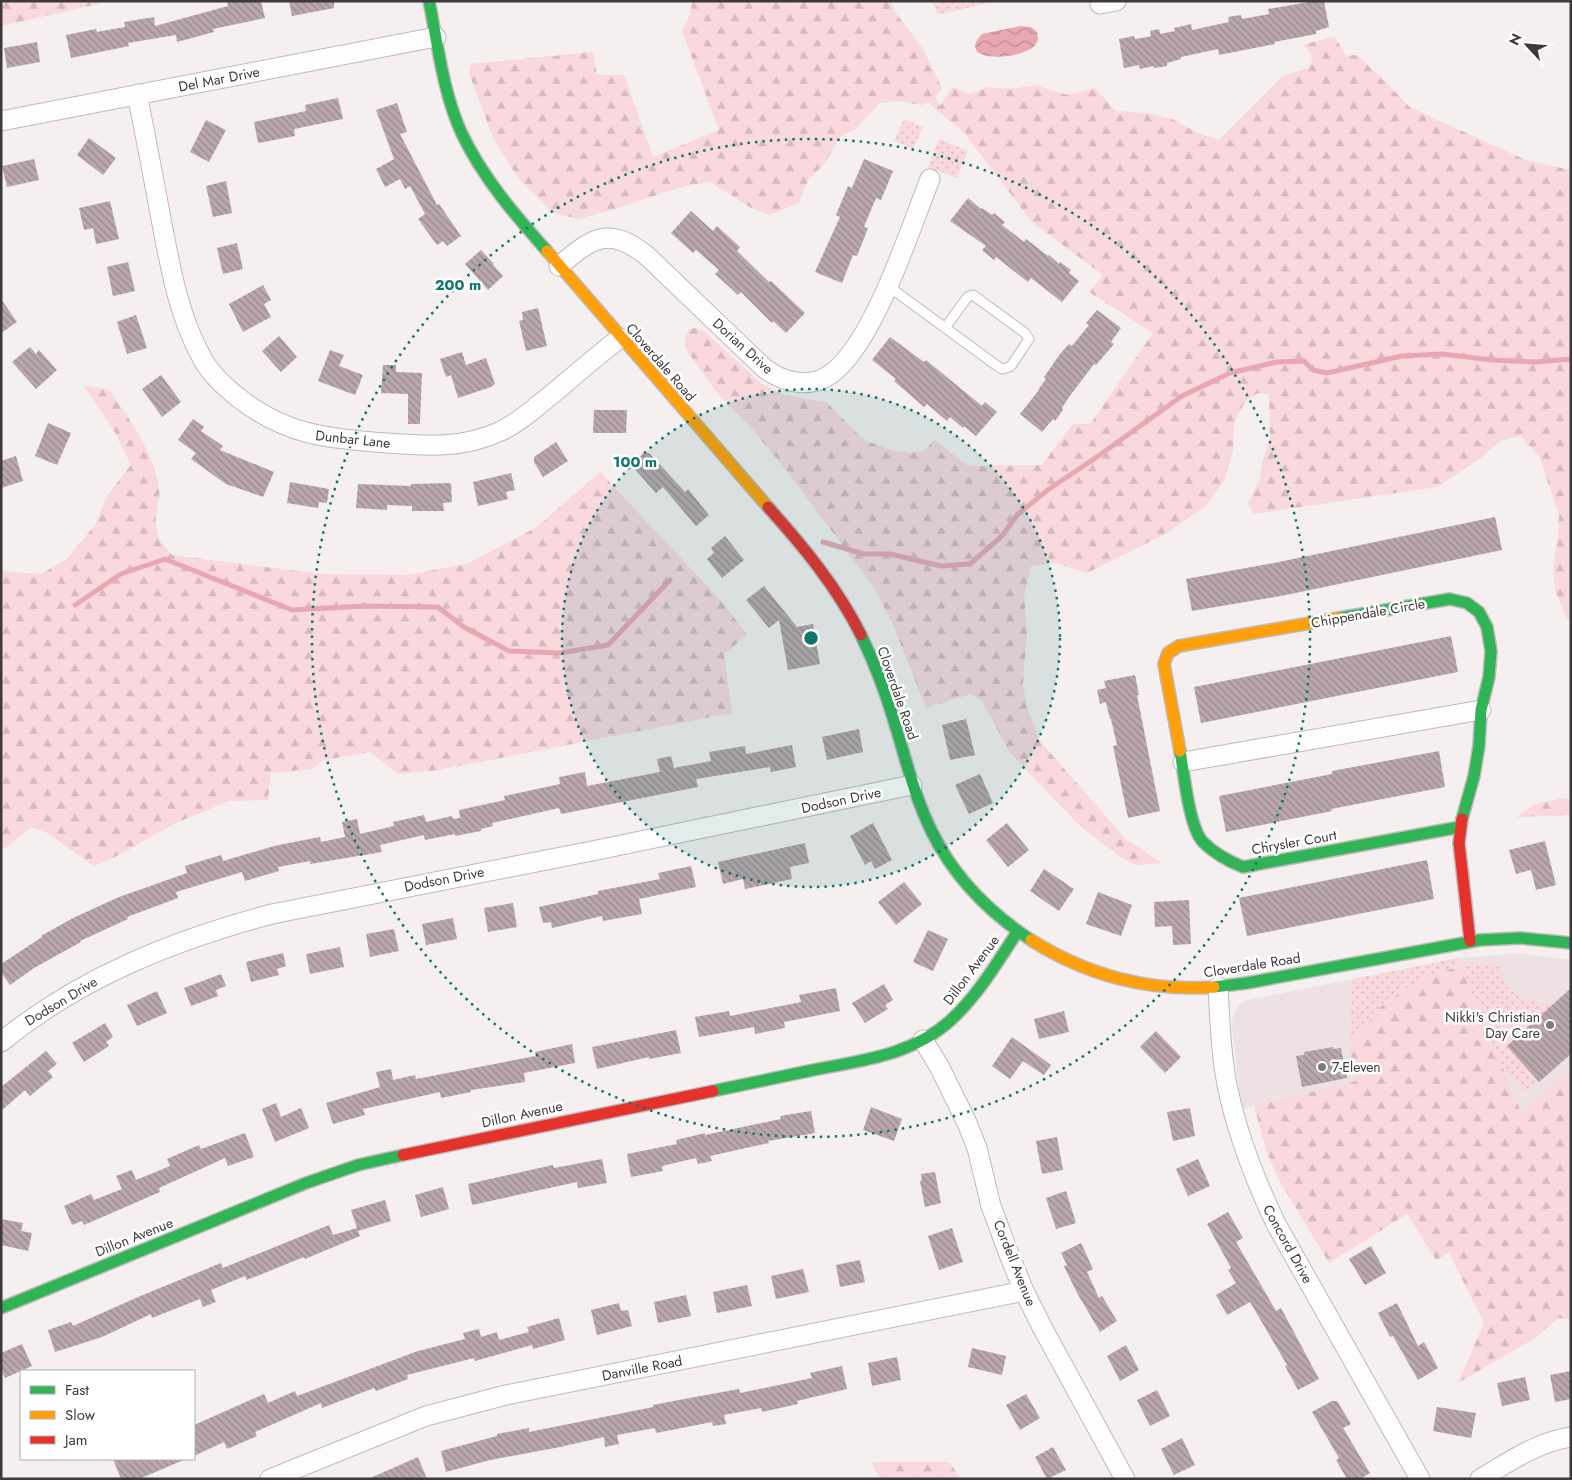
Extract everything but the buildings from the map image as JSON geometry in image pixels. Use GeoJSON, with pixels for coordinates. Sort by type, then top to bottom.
{"type":"FeatureCollection","features":[{"type":"Feature","properties":{"kind":"street","name":"Cloverdale Road"},"geometry":{"type":"LineString","coordinates":[[429,1],[449,98],[462,132],[478,164],[498,195],[620,338],[786,527],[838,595],[862,639],[880,678],[912,785],[923,815],[940,849],[958,875],[985,903],[1018,931],[1039,946],[1070,962],[1103,974],[1137,983],[1172,988],[1218,987],[1259,982],[1470,941],[1543,938],[1571,942]]}},
{"type":"Feature","properties":{"kind":"street","name":"Del Mar Drive"},"geometry":{"type":"LineString","coordinates":[[1,122],[436,37]]}},
{"type":"Feature","properties":{"kind":"street","name":"Dunbar Lane"},"geometry":{"type":"LineString","coordinates":[[137,94],[176,294],[187,328],[202,360],[230,392],[256,411],[279,424],[304,433],[330,438],[423,446],[458,444],[482,438],[501,431],[523,418],[620,338]]}},
{"type":"Feature","properties":{"kind":"street","name":"Dorian Drive"},"geometry":{"type":"LineString","coordinates":[[559,266],[587,243],[594,240],[614,239],[630,243],[647,256],[774,376],[800,383],[810,382],[822,379],[838,368],[860,340],[888,286],[930,179]]}},
{"type":"Feature","properties":{"kind":"street","name":"Chippendale Circle"},"geometry":{"type":"LineString","coordinates":[[1164,664],[1168,653],[1179,646],[1450,599],[1467,603],[1479,612],[1487,627],[1491,651],[1489,677],[1481,710],[1479,746],[1474,776],[1460,827],[1459,843],[1470,941]]}},
{"type":"Feature","properties":{"kind":"street","name":"Chrysler Court"},"geometry":{"type":"LineString","coordinates":[[1164,664],[1193,823],[1202,841],[1226,860],[1243,867],[1460,827]]}},
{"type":"Feature","properties":{"kind":"street"},"geometry":{"type":"LineString","coordinates":[[1182,762],[1481,710]]}},
{"type":"Feature","properties":{"kind":"street","name":"Dodson Drive"},"geometry":{"type":"LineString","coordinates":[[1,1042],[28,1020],[73,992],[121,967],[170,946],[220,928],[282,912],[912,785]]}},
{"type":"Feature","properties":{"kind":"street","name":"Dillon Avenue"},"geometry":{"type":"LineString","coordinates":[[1,1308],[306,1183],[358,1165],[883,1056],[923,1040],[951,1020],[964,1007],[1018,931]]}},
{"type":"Feature","properties":{"kind":"street","name":"Concord Drive"},"geometry":{"type":"LineString","coordinates":[[1218,987],[1220,1022],[1229,1093],[1248,1159],[1264,1200],[1420,1479]]}},
{"type":"Feature","properties":{"kind":"street","name":"Cordell Avenue"},"geometry":{"type":"LineString","coordinates":[[923,1040],[947,1080],[968,1123],[977,1148],[991,1206],[1024,1291],[1125,1479]]}},
{"type":"Feature","properties":{"kind":"street","name":"Danville Road"},"geometry":{"type":"LineString","coordinates":[[270,1479],[426,1416],[489,1399],[1024,1291]]}},
{"type":"Feature","properties":{"kind":"street"},"geometry":{"type":"LineString","coordinates":[[1480,1479],[1535,1447],[1571,1437]]}},
{"type":"Feature","properties":{"kind":"lane"},"geometry":{"type":"LineString","coordinates":[[888,286],[945,328],[1003,370],[1012,366],[1029,339],[1025,333],[973,295],[968,296],[945,328]]}},
{"type":"Feature","properties":{"kind":"shaded area"},"geometry":{"type":"Polygon","coordinates":[[[1521,953],[1571,960],[1571,1070],[1521,1112],[1458,958],[1521,953]]]}},
{"type":"Feature","properties":{"kind":"shaded area"},"geometry":{"type":"Polygon","coordinates":[[[1353,979],[1349,1044],[1356,1081],[1241,1109],[1232,1026],[1233,1016],[1240,1003],[1353,979]]]}},
{"type":"Feature","properties":{"kind":"green space"},"geometry":{"type":"Polygon","coordinates":[[[1,1],[99,1],[98,4],[1,26],[1,1]]]}},
{"type":"Feature","properties":{"kind":"green space"},"geometry":{"type":"Polygon","coordinates":[[[692,1],[891,1],[895,12],[923,49],[942,88],[935,96],[940,106],[952,87],[970,94],[988,87],[1011,89],[1035,85],[1068,95],[1095,88],[1116,111],[1148,113],[1172,119],[1200,134],[1219,140],[1283,76],[1308,68],[1313,59],[1304,44],[1335,37],[1346,56],[1355,55],[1362,59],[1411,108],[1526,160],[1571,170],[1571,618],[1567,619],[1555,590],[1553,567],[1558,538],[1559,515],[1539,456],[1520,436],[1500,441],[1481,458],[1437,487],[1253,514],[1248,504],[1260,479],[1262,463],[1270,438],[1269,394],[1258,393],[1245,401],[1234,424],[1233,452],[1224,480],[1207,505],[1167,533],[1087,573],[1056,563],[1031,566],[1024,596],[1027,632],[1023,683],[1027,708],[1040,741],[1125,838],[1162,863],[1136,865],[1122,858],[1080,826],[1010,753],[982,701],[971,694],[926,708],[892,622],[873,586],[787,471],[752,429],[718,394],[685,348],[685,339],[688,330],[695,328],[704,331],[761,383],[784,395],[826,402],[864,440],[890,450],[910,453],[924,451],[934,440],[968,466],[1042,465],[1072,425],[1091,423],[1153,333],[1089,292],[1103,275],[1032,222],[965,134],[929,103],[921,105],[898,101],[880,103],[855,129],[840,137],[825,163],[808,180],[799,203],[770,215],[751,208],[710,182],[690,185],[578,219],[553,213],[518,178],[493,138],[469,73],[471,64],[593,52],[597,75],[624,75],[653,157],[719,130],[682,31],[690,15],[692,1]]]}},
{"type":"Feature","properties":{"kind":"green space"},"geometry":{"type":"Polygon","coordinates":[[[933,1],[997,1],[937,15],[933,1]]]}},
{"type":"Feature","properties":{"kind":"green space"},"geometry":{"type":"Polygon","coordinates":[[[904,119],[923,127],[913,149],[894,141],[904,119]]]}},
{"type":"Feature","properties":{"kind":"green space"},"geometry":{"type":"Polygon","coordinates":[[[939,139],[968,151],[957,178],[928,167],[939,139]]]}},
{"type":"Feature","properties":{"kind":"green space"},"geometry":{"type":"Polygon","coordinates":[[[83,385],[109,390],[140,436],[152,461],[159,488],[156,519],[157,531],[162,542],[172,555],[321,574],[406,575],[467,564],[537,527],[600,472],[723,603],[747,635],[724,654],[732,713],[439,770],[399,774],[370,752],[324,760],[312,769],[271,773],[268,800],[229,801],[176,823],[115,857],[94,866],[47,833],[32,827],[1,851],[1,755],[3,754],[1,752],[1,571],[41,574],[67,559],[95,525],[107,496],[131,465],[112,427],[83,385]]]}},
{"type":"Feature","properties":{"kind":"green space"},"geometry":{"type":"Polygon","coordinates":[[[1563,798],[1571,800],[1571,815],[1516,817],[1536,804],[1563,798]]]}},
{"type":"Feature","properties":{"kind":"green space"},"geometry":{"type":"Polygon","coordinates":[[[1458,958],[1461,966],[1500,963],[1501,974],[1505,982],[1517,995],[1533,1002],[1553,1005],[1507,1046],[1537,1080],[1524,1092],[1503,1068],[1460,966],[1431,975],[1402,991],[1375,1011],[1366,1027],[1349,1044],[1353,979],[1458,958]]]}},
{"type":"Feature","properties":{"kind":"green space"},"geometry":{"type":"Polygon","coordinates":[[[1461,966],[1521,1112],[1571,1070],[1571,1319],[1558,1318],[1535,1338],[1458,1383],[1484,1323],[1449,1253],[1436,1260],[1407,1214],[1329,1263],[1279,1180],[1267,1153],[1254,1106],[1356,1081],[1349,1044],[1366,1027],[1375,1011],[1402,991],[1431,975],[1461,966]]]}},
{"type":"Feature","properties":{"kind":"green space"},"geometry":{"type":"Polygon","coordinates":[[[1504,1022],[1515,1035],[1505,1045],[1493,1032],[1504,1022]]]}},
{"type":"Feature","properties":{"kind":"green space"},"geometry":{"type":"Polygon","coordinates":[[[872,1462],[950,1462],[960,1479],[880,1479],[872,1462]]]}},
{"type":"Feature","properties":{"kind":"water"},"geometry":{"type":"Polygon","coordinates":[[[1020,26],[1031,27],[1037,32],[1037,42],[1030,49],[1019,54],[994,57],[977,51],[976,44],[982,34],[1020,26]]]}},
{"type":"Feature","properties":{"kind":"waterway"},"geometry":{"type":"LineString","coordinates":[[823,542],[864,554],[890,554],[941,566],[970,564],[1002,536],[1017,515],[1049,489],[1182,396],[1230,373],[1277,362],[1304,361],[1313,370],[1327,373],[1402,356],[1442,354],[1492,360],[1536,362],[1571,359]]}},
{"type":"Feature","properties":{"kind":"waterway"},"geometry":{"type":"LineString","coordinates":[[75,605],[121,574],[165,559],[292,610],[364,606],[438,607],[464,627],[509,651],[560,653],[608,645],[670,580]]}},
{"type":"Feature","properties":{"kind":"traffic: fast"},"geometry":{"type":"LineString","coordinates":[[429,1],[446,86],[455,118],[462,134],[490,181],[547,251]]}},
{"type":"Feature","properties":{"kind":"traffic: fast"},"geometry":{"type":"LineString","coordinates":[[1339,618],[1450,599],[1467,603],[1479,612],[1487,627],[1491,651],[1489,677],[1481,710],[1479,746],[1474,776],[1462,819]]}},
{"type":"Feature","properties":{"kind":"traffic: fast"},"geometry":{"type":"LineString","coordinates":[[861,635],[892,712],[911,779],[932,832],[951,864],[974,893],[1001,918],[1031,940]]}},
{"type":"Feature","properties":{"kind":"traffic: fast"},"geometry":{"type":"LineString","coordinates":[[1180,751],[1185,786],[1198,835],[1203,842],[1217,853],[1243,867],[1460,827]]}},
{"type":"Feature","properties":{"kind":"traffic: fast"},"geometry":{"type":"LineString","coordinates":[[713,1091],[889,1054],[922,1040],[938,1031],[971,999],[1018,931]]}},
{"type":"Feature","properties":{"kind":"traffic: fast"},"geometry":{"type":"LineString","coordinates":[[1214,987],[1247,983],[1480,940],[1520,938],[1571,943]]}},
{"type":"Feature","properties":{"kind":"traffic: fast"},"geometry":{"type":"LineString","coordinates":[[1,1308],[306,1183],[358,1165],[403,1155]]}},
{"type":"Feature","properties":{"kind":"traffic: slow"},"geometry":{"type":"LineString","coordinates":[[547,251],[768,507]]}},
{"type":"Feature","properties":{"kind":"traffic: slow"},"geometry":{"type":"LineString","coordinates":[[1180,751],[1164,664],[1168,653],[1179,646],[1339,618]]}},
{"type":"Feature","properties":{"kind":"traffic: slow"},"geometry":{"type":"LineString","coordinates":[[1031,940],[1074,963],[1119,979],[1166,987],[1214,987]]}},
{"type":"Feature","properties":{"kind":"traffic: jam"},"geometry":{"type":"LineString","coordinates":[[768,507],[819,568],[852,617],[861,635]]}},
{"type":"Feature","properties":{"kind":"traffic: jam"},"geometry":{"type":"LineString","coordinates":[[1462,819],[1459,843],[1470,941]]}},
{"type":"Feature","properties":{"kind":"traffic: jam"},"geometry":{"type":"LineString","coordinates":[[403,1155],[713,1091]]}},
{"type":"Feature","properties":{"kind":"place","name":"Nikki's Christian Day Care"},"geometry":{"type":"Point","coordinates":[1550,1025]}},
{"type":"Feature","properties":{"kind":"place","name":"7-Eleven"},"geometry":{"type":"Point","coordinates":[1322,1067]}}]}
